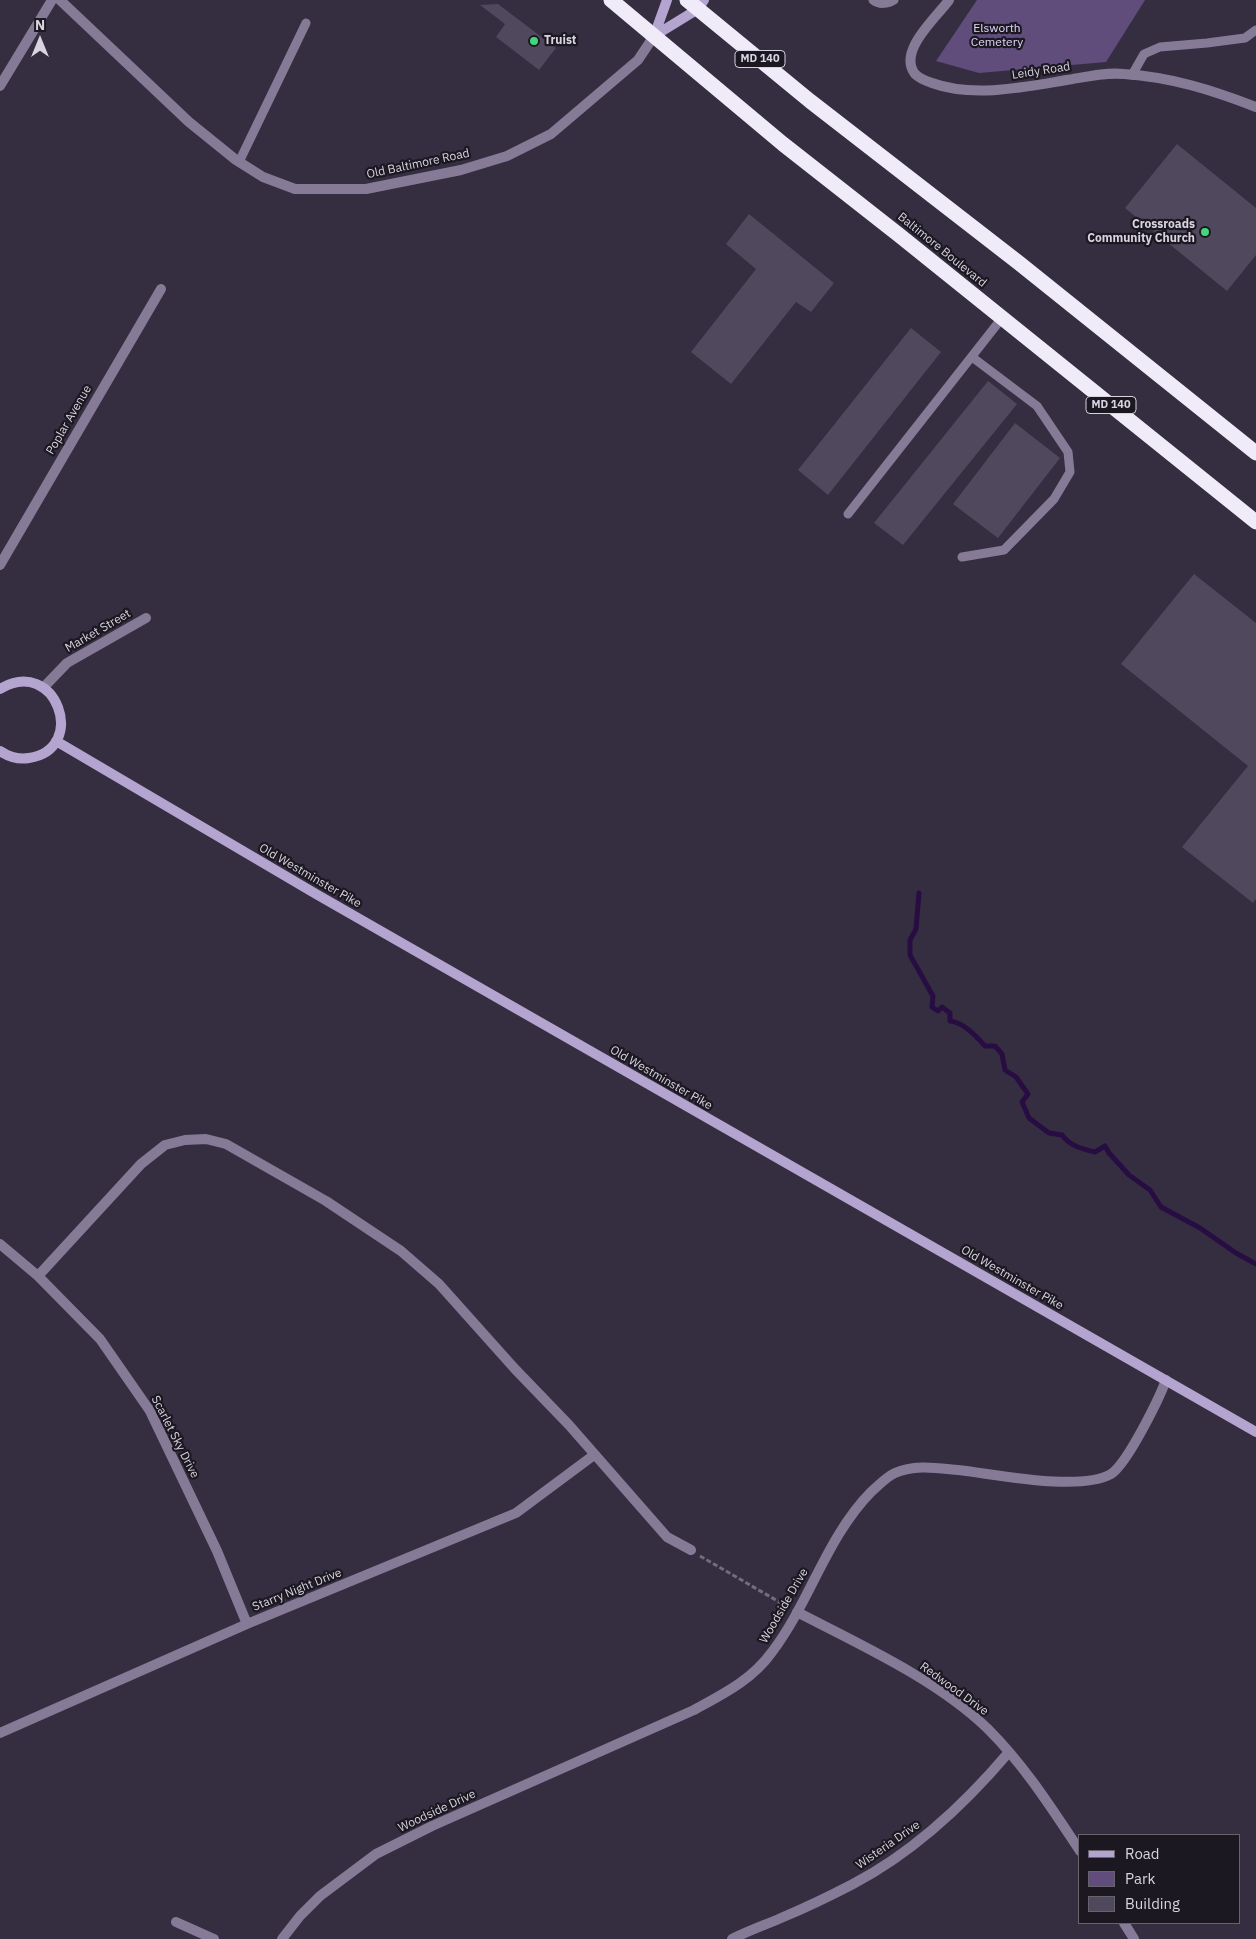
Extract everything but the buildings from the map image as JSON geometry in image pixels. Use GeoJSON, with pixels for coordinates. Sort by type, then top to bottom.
{"type":"FeatureCollection","features":[{"type":"Feature","properties":{"kind":"highway","name":"Baltimore Boulevard"},"geometry":{"type":"LineString","coordinates":[[611,0],[782,144],[1256,522]]}},
{"type":"Feature","properties":{"kind":"highway","name":"MD 140"},"geometry":{"type":"LineString","coordinates":[[696,3],[810,102],[1019,264],[1256,453]]}},
{"type":"Feature","properties":{"kind":"main road"},"geometry":{"type":"LineString","coordinates":[[654,36],[667,0]]}},
{"type":"Feature","properties":{"kind":"main road"},"geometry":{"type":"LineString","coordinates":[[654,36],[696,3]]}},
{"type":"Feature","properties":{"kind":"main road"},"geometry":{"type":"LineString","coordinates":[[0,689],[18,682],[37,684],[53,695],[61,711],[61,730],[56,741],[37,757],[21,759],[1,754]]}},
{"type":"Feature","properties":{"kind":"main road","name":"Old Westminster Pike"},"geometry":{"type":"LineString","coordinates":[[56,741],[482,990],[1256,1432]]}},
{"type":"Feature","properties":{"kind":"street"},"geometry":{"type":"LineString","coordinates":[[0,86],[52,0]]}},
{"type":"Feature","properties":{"kind":"street","name":"Old Baltimore Road"},"geometry":{"type":"LineString","coordinates":[[60,0],[189,122],[239,162],[263,177],[295,189],[366,189],[461,170],[507,156],[551,134],[638,60],[654,36]]}},
{"type":"Feature","properties":{"kind":"street","name":"Leidy Road"},"geometry":{"type":"LineString","coordinates":[[949,0],[926,27],[912,51],[911,62],[915,74],[925,81],[962,90],[1013,89],[1090,76],[1132,74],[1201,87],[1256,107]]}},
{"type":"Feature","properties":{"kind":"street","name":"Poplar Avenue"},"geometry":{"type":"LineString","coordinates":[[0,564],[160,289]]}},
{"type":"Feature","properties":{"kind":"street","name":"Market Street"},"geometry":{"type":"LineString","coordinates":[[43,688],[67,663],[146,618]]}},
{"type":"Feature","properties":{"kind":"street"},"geometry":{"type":"LineString","coordinates":[[38,1276],[141,1164],[165,1145],[185,1140],[206,1139],[226,1144],[326,1201],[401,1251],[439,1284],[514,1369],[569,1425],[668,1537],[691,1550]]}},
{"type":"Feature","properties":{"kind":"street","name":"Scarlet Sky Drive"},"geometry":{"type":"LineString","coordinates":[[0,1244],[38,1276],[100,1339],[150,1411],[217,1551],[248,1624]]}},
{"type":"Feature","properties":{"kind":"street","name":"Woodside Drive"},"geometry":{"type":"LineString","coordinates":[[282,1939],[300,1916],[320,1896],[376,1854],[432,1826],[694,1710],[731,1690],[753,1674],[772,1652],[797,1612],[835,1539],[852,1515],[882,1482],[895,1473],[924,1466],[1069,1483],[1111,1474],[1120,1465],[1138,1437],[1158,1402],[1166,1380]]}},
{"type":"Feature","properties":{"kind":"street","name":"Starry Night Drive"},"geometry":{"type":"LineString","coordinates":[[0,1733],[248,1624],[516,1513],[594,1455]]}},
{"type":"Feature","properties":{"kind":"street","name":"Redwood Drive"},"geometry":{"type":"LineString","coordinates":[[797,1612],[872,1650],[959,1705],[981,1723],[1009,1752],[1044,1795],[1078,1848]]}},
{"type":"Feature","properties":{"kind":"street","name":"Wisteria Drive"},"geometry":{"type":"LineString","coordinates":[[732,1939],[844,1889],[880,1869],[961,1805],[986,1780],[1009,1752]]}},
{"type":"Feature","properties":{"kind":"street"},"geometry":{"type":"LineString","coordinates":[[176,1922],[214,1939]]}},
{"type":"Feature","properties":{"kind":"street"},"geometry":{"type":"LineString","coordinates":[[1125,1924],[1134,1939]]}},
{"type":"Feature","properties":{"kind":"lane"},"geometry":{"type":"LineString","coordinates":[[873,0],[889,3],[894,0]]}},
{"type":"Feature","properties":{"kind":"lane"},"geometry":{"type":"LineString","coordinates":[[239,162],[306,23]]}},
{"type":"Feature","properties":{"kind":"lane"},"geometry":{"type":"LineString","coordinates":[[1132,74],[1144,54],[1160,46],[1246,38],[1256,30]]}},
{"type":"Feature","properties":{"kind":"lane"},"geometry":{"type":"LineString","coordinates":[[848,514],[1002,318]]}},
{"type":"Feature","properties":{"kind":"lane"},"geometry":{"type":"LineString","coordinates":[[962,557],[1004,550],[1054,498],[1070,472],[1068,452],[1037,406],[972,357]]}},
{"type":"Feature","properties":{"kind":"path"},"geometry":{"type":"LineString","coordinates":[[691,1550],[797,1612]]}},
{"type":"Feature","properties":{"kind":"green space","name":"Elsworth Cemetery"},"geometry":{"type":"Polygon","coordinates":[[[977,0],[1145,0],[1106,62],[979,73],[936,61],[977,0]]]}},
{"type":"Feature","properties":{"kind":"waterway"},"geometry":{"type":"LineString","coordinates":[[919,893],[916,929],[910,940],[910,955],[933,996],[932,1007],[938,1011],[942,1007],[950,1013],[950,1021],[960,1024],[985,1046],[995,1046],[1002,1054],[1005,1070],[1016,1077],[1028,1094],[1022,1102],[1029,1118],[1049,1133],[1062,1135],[1069,1142],[1081,1148],[1095,1152],[1105,1146],[1129,1175],[1150,1190],[1161,1207],[1200,1228],[1236,1253],[1256,1264]]}},
{"type":"Feature","properties":{"kind":"place","name":"Truist"},"geometry":{"type":"Point","coordinates":[534,41]}},
{"type":"Feature","properties":{"kind":"place","name":"Crossroads Community Church"},"geometry":{"type":"Point","coordinates":[1205,232]}}]}
